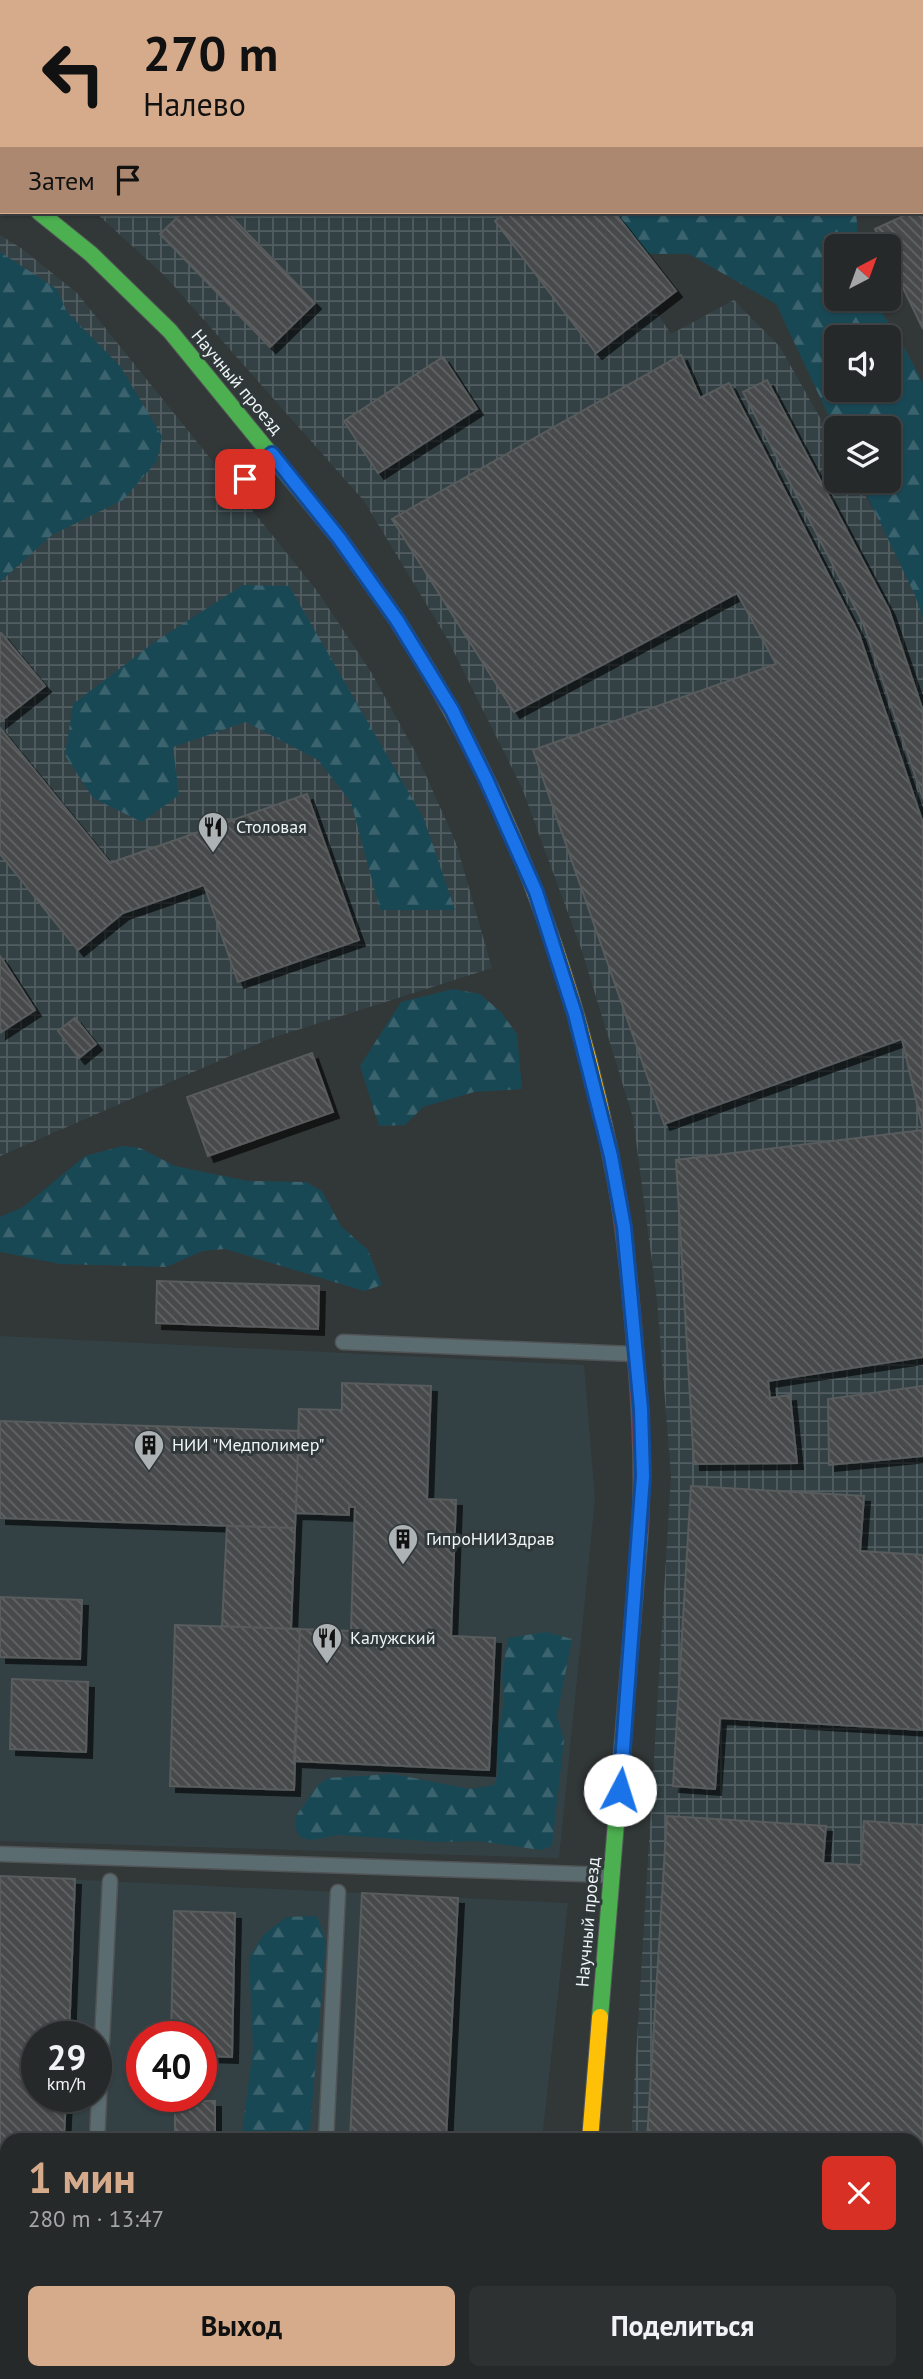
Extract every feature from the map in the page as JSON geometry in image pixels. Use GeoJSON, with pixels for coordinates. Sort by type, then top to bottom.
{"type":"FeatureCollection","features":[{"type":"Feature","properties":{"kind":"street","name":"Научный проезд"},"geometry":{"type":"LineString","coordinates":[[41,214],[91,254],[170,331],[339,538],[390,610],[452,710],[486,779],[536,892],[575,1014],[611,1156],[624,1227],[641,1409],[643,1476],[632,1647],[591,2133]]}},
{"type":"Feature","properties":{"kind":"lane"},"geometry":{"type":"LineString","coordinates":[[235,489],[272,454]]}},
{"type":"Feature","properties":{"kind":"lane"},"geometry":{"type":"LineString","coordinates":[[343,1342],[635,1354]]}},
{"type":"Feature","properties":{"kind":"lane"},"geometry":{"type":"LineString","coordinates":[[0,1854],[611,1875]]}},
{"type":"Feature","properties":{"kind":"lane"},"geometry":{"type":"LineString","coordinates":[[97,2133],[110,1881]]}},
{"type":"Feature","properties":{"kind":"lane"},"geometry":{"type":"LineString","coordinates":[[326,2133],[338,1892]]}},
{"type":"Feature","properties":{"kind":"shaded area"},"geometry":{"type":"Polygon","coordinates":[[[97,214],[590,214],[671,334],[734,300],[780,347],[824,425],[824,493],[864,493],[923,596],[923,2133],[631,2133],[671,1476],[657,1300],[633,1118],[582,951],[522,788],[448,640],[364,501],[165,276],[97,214]]]}},
{"type":"Feature","properties":{"kind":"shaded area"},"geometry":{"type":"Polygon","coordinates":[[[0,235],[21,248],[77,293],[318,592],[371,672],[416,753],[456,843],[492,968],[269,1039],[0,1156],[0,235]]]}},
{"type":"Feature","properties":{"kind":"shaded area"},"geometry":{"type":"Polygon","coordinates":[[[0,1336],[584,1365],[595,1499],[559,1858],[0,1841],[0,1336]]]}},
{"type":"Feature","properties":{"kind":"shaded area"},"geometry":{"type":"Polygon","coordinates":[[[0,1876],[568,1903],[543,2133],[0,2133],[0,1876]]]}},
{"type":"Feature","properties":{"kind":"green space"},"geometry":{"type":"Polygon","coordinates":[[[597,214],[856,214],[858,234],[824,234],[824,312],[881,312],[890,325],[824,325],[824,402],[901,402],[901,342],[923,383],[923,618],[915,595],[866,493],[901,493],[901,416],[829,416],[776,304],[689,254],[651,254],[614,237],[597,214]]]}},
{"type":"Feature","properties":{"kind":"green space"},"geometry":{"type":"Polygon","coordinates":[[[0,252],[57,289],[67,312],[120,366],[162,436],[157,461],[123,500],[52,535],[0,582],[0,252]]]}},
{"type":"Feature","properties":{"kind":"green space"},"geometry":{"type":"Polygon","coordinates":[[[243,585],[289,586],[424,819],[455,910],[380,910],[351,802],[318,760],[246,722],[173,747],[179,795],[142,822],[93,798],[65,755],[73,704],[156,641],[243,585]]]}},
{"type":"Feature","properties":{"kind":"green space"},"geometry":{"type":"Polygon","coordinates":[[[453,989],[480,994],[501,1012],[517,1034],[522,1089],[474,1092],[423,1107],[405,1125],[379,1126],[360,1066],[401,1002],[453,989]]]}},
{"type":"Feature","properties":{"kind":"green space"},"geometry":{"type":"Polygon","coordinates":[[[122,1146],[140,1148],[175,1166],[248,1181],[306,1182],[322,1191],[341,1226],[368,1250],[382,1285],[364,1291],[225,1249],[203,1251],[166,1267],[60,1264],[0,1252],[0,1217],[23,1207],[85,1156],[122,1146]]]}},
{"type":"Feature","properties":{"kind":"green space"},"geometry":{"type":"Polygon","coordinates":[[[546,1632],[572,1639],[557,1716],[564,1740],[552,1846],[541,1850],[478,1841],[439,1842],[338,1835],[313,1840],[301,1838],[295,1828],[296,1816],[318,1785],[328,1778],[393,1774],[470,1789],[494,1785],[498,1773],[496,1749],[504,1699],[502,1675],[508,1638],[546,1632]]]}},
{"type":"Feature","properties":{"kind":"green space"},"geometry":{"type":"Polygon","coordinates":[[[317,1916],[326,1942],[310,2133],[242,2133],[253,2050],[249,1958],[264,1934],[287,1917],[317,1916]]]}},
{"type":"Feature","properties":{"kind":"building"},"geometry":{"type":"Polygon","coordinates":[[[181,214],[229,214],[315,303],[270,347],[160,234],[181,214]]]}},
{"type":"Feature","properties":{"kind":"building"},"geometry":{"type":"Polygon","coordinates":[[[504,214],[616,214],[676,291],[596,353],[495,221],[504,214]]]}},
{"type":"Feature","properties":{"kind":"building"},"geometry":{"type":"Polygon","coordinates":[[[908,214],[923,214],[923,329],[901,284],[901,234],[877,234],[875,229],[908,214]]]}},
{"type":"Feature","properties":{"kind":"building"},"geometry":{"type":"Polygon","coordinates":[[[681,355],[700,398],[729,383],[859,634],[923,823],[923,1130],[902,1039],[664,1124],[533,750],[776,664],[737,593],[514,712],[392,519],[681,355]]]}},
{"type":"Feature","properties":{"kind":"building"},"geometry":{"type":"Polygon","coordinates":[[[443,357],[477,409],[378,473],[344,421],[443,357]]]}},
{"type":"Feature","properties":{"kind":"building"},"geometry":{"type":"Polygon","coordinates":[[[767,380],[824,487],[824,493],[827,493],[889,610],[923,711],[923,799],[863,623],[743,392],[767,380]]]}},
{"type":"Feature","properties":{"kind":"building"},"geometry":{"type":"Polygon","coordinates":[[[0,634],[45,686],[0,722],[0,634]]]}},
{"type":"Feature","properties":{"kind":"building"},"geometry":{"type":"Polygon","coordinates":[[[0,728],[110,863],[307,794],[359,940],[238,982],[204,885],[123,913],[78,950],[0,854],[0,728]]]}},
{"type":"Feature","properties":{"kind":"building"},"geometry":{"type":"Polygon","coordinates":[[[0,956],[35,1010],[0,1033],[0,956]]]}},
{"type":"Feature","properties":{"kind":"building"},"geometry":{"type":"Polygon","coordinates":[[[75,1018],[96,1044],[79,1058],[58,1031],[75,1018]]]}},
{"type":"Feature","properties":{"kind":"building"},"geometry":{"type":"Polygon","coordinates":[[[312,1053],[333,1112],[208,1156],[187,1097],[312,1053]]]}},
{"type":"Feature","properties":{"kind":"building"},"geometry":{"type":"Polygon","coordinates":[[[923,1130],[923,1357],[768,1381],[770,1398],[790,1395],[797,1463],[694,1464],[676,1160],[923,1130]]]}},
{"type":"Feature","properties":{"kind":"building"},"geometry":{"type":"Polygon","coordinates":[[[157,1281],[319,1286],[318,1329],[156,1323],[157,1281]]]}},
{"type":"Feature","properties":{"kind":"building","name":"ГипроНИИЗдрав"},"geometry":{"type":"Polygon","coordinates":[[[342,1383],[431,1386],[427,1499],[456,1500],[451,1636],[495,1638],[489,1770],[294,1761],[300,1629],[351,1631],[355,1507],[349,1507],[349,1515],[296,1513],[299,1409],[342,1410],[342,1383]]]}},
{"type":"Feature","properties":{"kind":"building"},"geometry":{"type":"Polygon","coordinates":[[[923,1386],[923,1456],[829,1465],[828,1399],[923,1386]]]}},
{"type":"Feature","properties":{"kind":"building","name":"НИИ \"Медполимер\""},"geometry":{"type":"Polygon","coordinates":[[[0,1421],[299,1431],[295,1528],[0,1518],[0,1421]]]}},
{"type":"Feature","properties":{"kind":"building"},"geometry":{"type":"Polygon","coordinates":[[[691,1486],[864,1496],[860,1551],[923,1555],[923,1730],[720,1718],[715,1789],[673,1786],[691,1486]]]}},
{"type":"Feature","properties":{"kind":"building"},"geometry":{"type":"Polygon","coordinates":[[[227,1526],[295,1528],[291,1629],[222,1626],[227,1526]]]}},
{"type":"Feature","properties":{"kind":"building"},"geometry":{"type":"Polygon","coordinates":[[[0,1597],[82,1600],[80,1659],[0,1657],[0,1597]]]}},
{"type":"Feature","properties":{"kind":"building"},"geometry":{"type":"Polygon","coordinates":[[[175,1625],[300,1629],[294,1790],[170,1786],[175,1625]]]}},
{"type":"Feature","properties":{"kind":"building"},"geometry":{"type":"Polygon","coordinates":[[[12,1679],[88,1682],[86,1752],[10,1749],[12,1679]]]}},
{"type":"Feature","properties":{"kind":"building"},"geometry":{"type":"Polygon","coordinates":[[[667,1816],[826,1826],[823,1863],[861,1865],[864,1821],[923,1825],[923,2133],[647,2133],[667,1816]]]}},
{"type":"Feature","properties":{"kind":"building"},"geometry":{"type":"Polygon","coordinates":[[[0,1876],[75,1879],[70,2021],[21,2021],[21,2112],[65,2112],[64,2133],[0,2133],[0,1876]]]}},
{"type":"Feature","properties":{"kind":"building"},"geometry":{"type":"Polygon","coordinates":[[[362,1893],[458,1898],[446,2133],[350,2133],[362,1893]]]}},
{"type":"Feature","properties":{"kind":"building"},"geometry":{"type":"Polygon","coordinates":[[[174,1911],[235,1913],[232,2057],[217,2057],[217,2021],[171,2021],[174,1911]]]}},
{"type":"Feature","properties":{"kind":"building"},"geometry":{"type":"Polygon","coordinates":[[[175,2112],[215,2112],[215,2133],[175,2133],[175,2112]]]}},
{"type":"Feature","properties":{"kind":"traffic: fast"},"geometry":{"type":"LineString","coordinates":[[41,214],[91,254],[170,331],[339,538],[423,662]]}},
{"type":"Feature","properties":{"kind":"traffic: fast"},"geometry":{"type":"LineString","coordinates":[[600,2017],[640,1531]]}},
{"type":"Feature","properties":{"kind":"traffic: slow"},"geometry":{"type":"LineString","coordinates":[[423,662],[490,786],[544,917],[586,1052],[617,1189]]}},
{"type":"Feature","properties":{"kind":"traffic: slow"},"geometry":{"type":"LineString","coordinates":[[591,2133],[600,2017]]}},
{"type":"Feature","properties":{"kind":"traffic: jam"},"geometry":{"type":"LineString","coordinates":[[617,1189],[637,1375],[641,1453],[640,1531]]}},
{"type":"Feature","properties":{"kind":"place","name":"Столовая"},"geometry":{"type":"Point","coordinates":[213,854]}},
{"type":"Feature","properties":{"kind":"place","name":"НИИ \"Медполимер\""},"geometry":{"type":"Point","coordinates":[149,1472]}},
{"type":"Feature","properties":{"kind":"place","name":"ГипроНИИЗдрав"},"geometry":{"type":"Point","coordinates":[403,1566]}},
{"type":"Feature","properties":{"kind":"place","name":"Калужский"},"geometry":{"type":"Point","coordinates":[327,1665]}},
{"type":"Feature","properties":{"kind":"route"},"geometry":{"type":"LineString","coordinates":[[245,479],[272,454],[339,538],[397,620],[452,710],[486,779],[536,892],[575,1014],[611,1156],[624,1227],[641,1409],[643,1476],[620,1790]]}}]}
